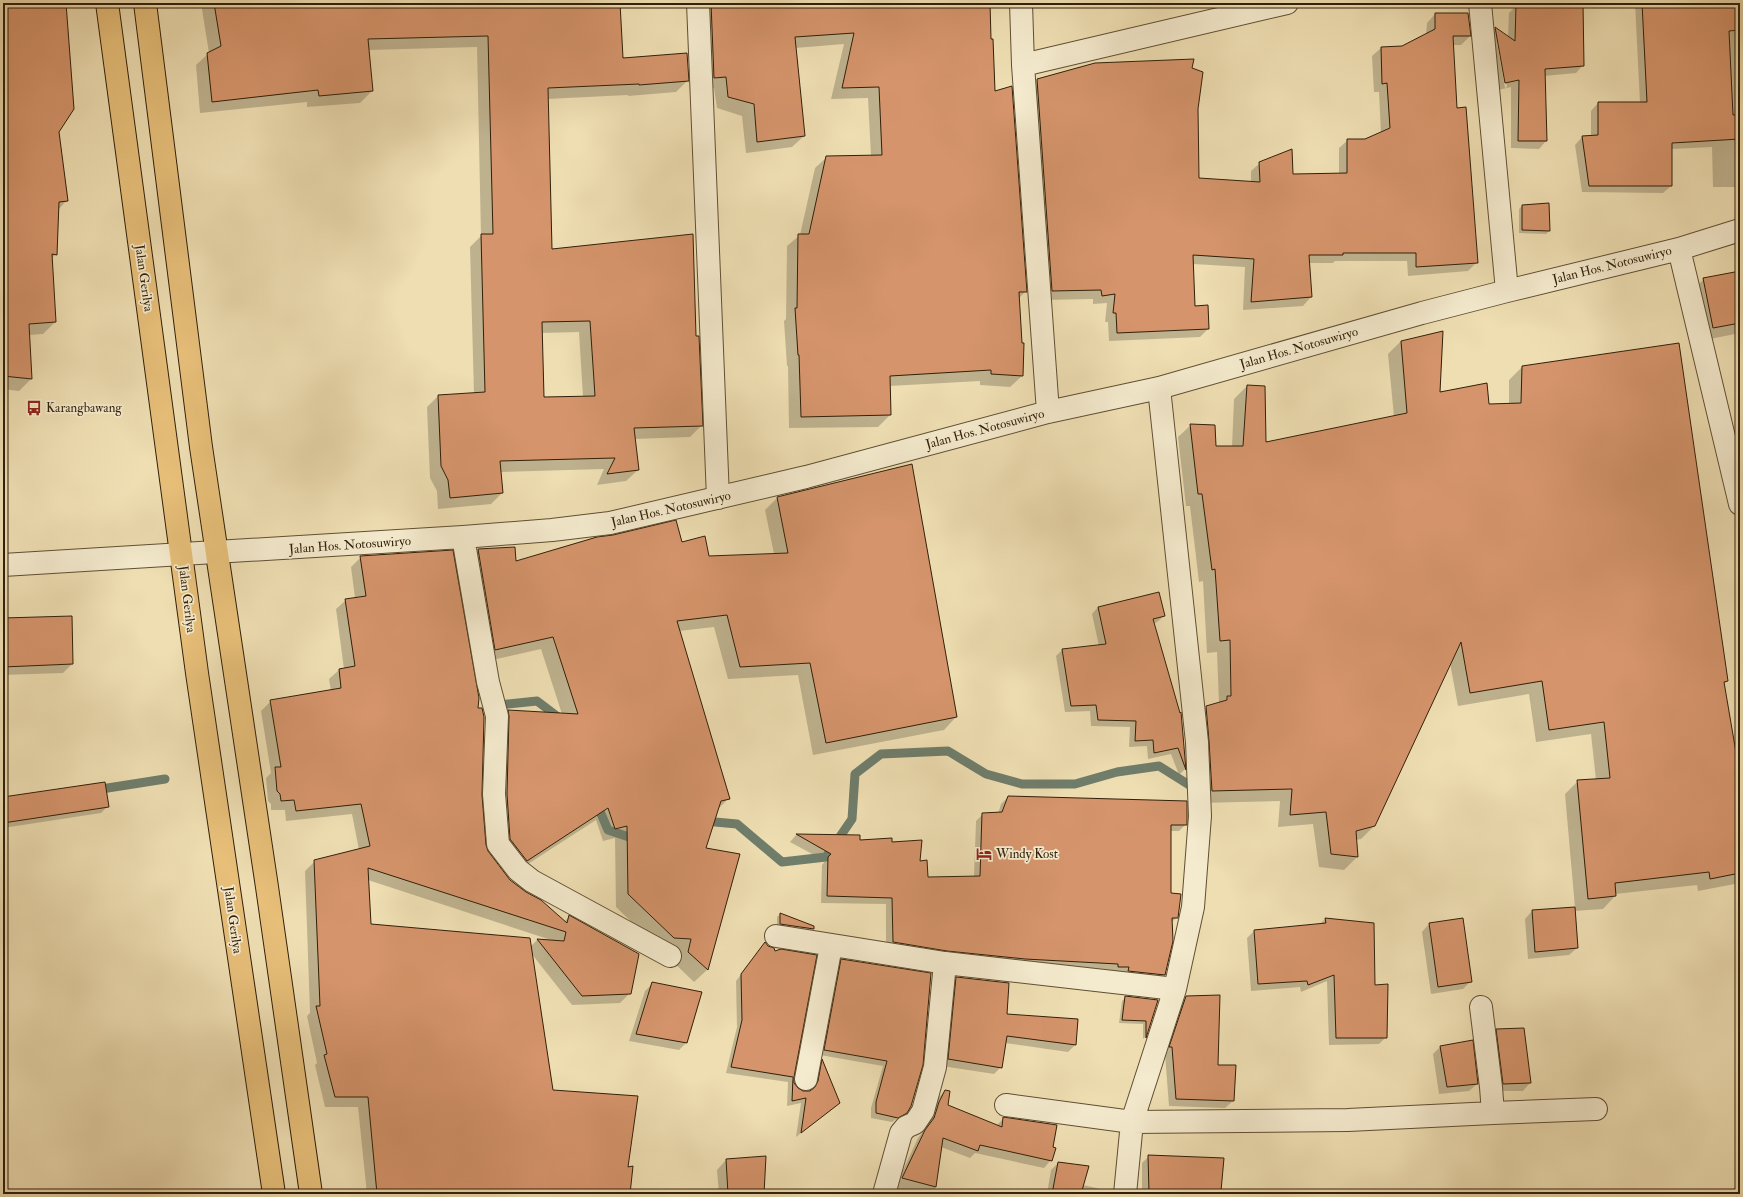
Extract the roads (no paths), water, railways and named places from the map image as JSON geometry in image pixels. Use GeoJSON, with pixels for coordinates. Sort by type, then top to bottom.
{"type":"FeatureCollection","features":[{"type":"Feature","properties":{"kind":"highway","name":"Jalan Gerilya"},"geometry":{"type":"LineString","coordinates":[[107,3],[197,673],[274,1194]]}},
{"type":"Feature","properties":{"kind":"highway"},"geometry":{"type":"LineString","coordinates":[[144,3],[201,447],[218,553],[311,1194]]}},
{"type":"Feature","properties":{"kind":"street"},"geometry":{"type":"LineString","coordinates":[[698,3],[718,498]]}},
{"type":"Feature","properties":{"kind":"street"},"geometry":{"type":"LineString","coordinates":[[1021,3],[1023,65],[1048,412]]}},
{"type":"Feature","properties":{"kind":"street"},"geometry":{"type":"LineString","coordinates":[[1023,65],[1287,3]]}},
{"type":"Feature","properties":{"kind":"street"},"geometry":{"type":"LineString","coordinates":[[1480,3],[1507,291]]}},
{"type":"Feature","properties":{"kind":"street","name":"Jalan Hos. Notosuwiryo"},"geometry":{"type":"LineString","coordinates":[[3,565],[463,537],[552,530],[610,523],[806,477],[1048,412],[1159,388],[1422,313],[1679,249],[1740,230]]}},
{"type":"Feature","properties":{"kind":"street"},"geometry":{"type":"LineString","coordinates":[[1679,249],[1740,504]]}},
{"type":"Feature","properties":{"kind":"street"},"geometry":{"type":"LineString","coordinates":[[1125,1194],[1132,1122],[1175,989],[1193,907],[1200,816],[1197,742],[1159,388]]}},
{"type":"Feature","properties":{"kind":"street"},"geometry":{"type":"LineString","coordinates":[[463,537],[488,682],[497,716],[494,794],[498,844],[518,870],[532,881],[670,956]]}},
{"type":"Feature","properties":{"kind":"street"},"geometry":{"type":"LineString","coordinates":[[776,936],[945,963],[1175,989]]}},
{"type":"Feature","properties":{"kind":"street"},"geometry":{"type":"LineString","coordinates":[[806,1079],[831,946]]}},
{"type":"Feature","properties":{"kind":"street"},"geometry":{"type":"LineString","coordinates":[[884,1194],[901,1133],[906,1127],[915,1123],[923,1110],[935,1067],[945,963]]}},
{"type":"Feature","properties":{"kind":"street"},"geometry":{"type":"LineString","coordinates":[[1481,1007],[1493,1113]]}},
{"type":"Feature","properties":{"kind":"street"},"geometry":{"type":"LineString","coordinates":[[1006,1105],[1132,1122],[1348,1120],[1596,1109]]}},
{"type":"Feature","properties":{"kind":"waterway"},"geometry":{"type":"LineString","coordinates":[[493,707],[537,701],[562,720]]}},
{"type":"Feature","properties":{"kind":"waterway"},"geometry":{"type":"LineString","coordinates":[[704,821],[737,824],[782,862],[826,857],[852,819],[855,774],[881,754],[948,751],[986,774],[1022,784],[1075,784],[1117,772],[1159,766],[1194,788]]}},
{"type":"Feature","properties":{"kind":"waterway"},"geometry":{"type":"LineString","coordinates":[[95,790],[165,779]]}},
{"type":"Feature","properties":{"kind":"waterway"},"geometry":{"type":"LineString","coordinates":[[596,802],[608,830],[638,840]]}},
{"type":"Feature","properties":{"kind":"place","name":"Karangbawang"},"geometry":{"type":"Point","coordinates":[34,408]}},
{"type":"Feature","properties":{"kind":"place","name":"Windy Kost"},"geometry":{"type":"Point","coordinates":[984,854]}}]}
